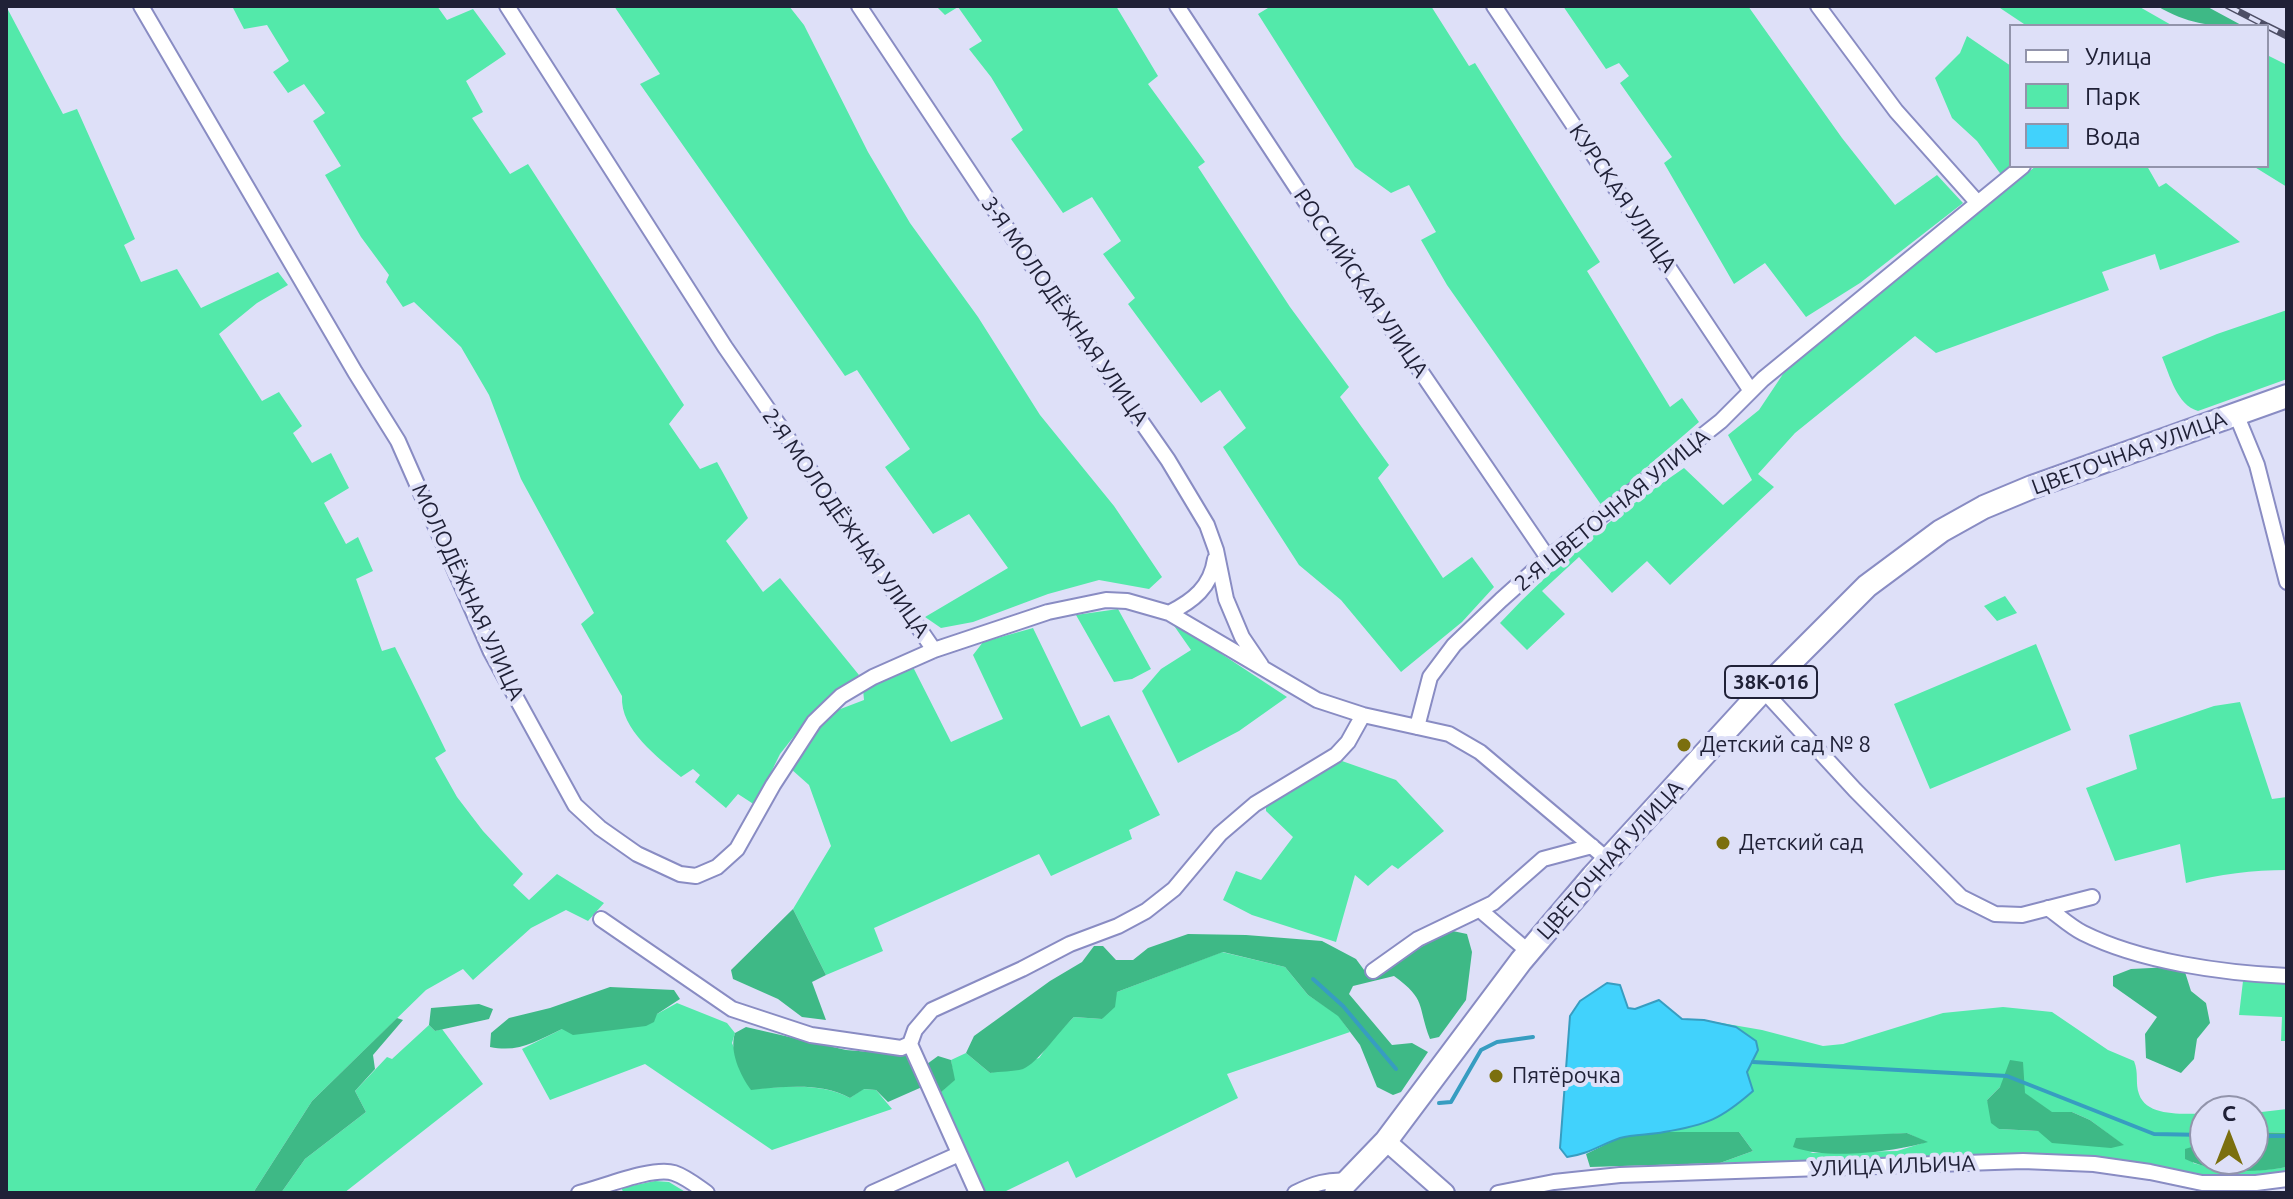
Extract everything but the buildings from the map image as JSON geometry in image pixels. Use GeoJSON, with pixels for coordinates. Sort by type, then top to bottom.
{"type":"FeatureCollection","features":[{"type":"Feature","properties":{"kind":"main road","name":"ЦВЕТОЧНАЯ УЛИЦА"},"geometry":{"type":"LineString","coordinates":[[1386,1141],[1600,853],[1867,586],[1941,531],[1984,507],[2287,396]]}},
{"type":"Feature","properties":{"kind":"main road"},"geometry":{"type":"LineString","coordinates":[[1342,1187],[1386,1141]]}},
{"type":"Feature","properties":{"kind":"street","name":"МОЛОДЁЖНАЯ УЛИЦА"},"geometry":{"type":"LineString","coordinates":[[141,6],[398,441],[491,652],[575,805],[600,828],[637,854],[680,874],[696,876],[717,867],[737,849],[814,722],[841,696],[873,677],[934,650]]}},
{"type":"Feature","properties":{"kind":"street","name":"2-Я МОЛОДЁЖНАЯ УЛИЦА"},"geometry":{"type":"LineString","coordinates":[[507,6],[725,347],[934,650],[1048,612],[1087,603],[1127,601],[1169,613],[1317,700],[1363,715],[1417,727]]}},
{"type":"Feature","properties":{"kind":"street","name":"3-Я МОЛОДЁЖНАЯ УЛИЦА"},"geometry":{"type":"LineString","coordinates":[[859,6],[1020,248],[1168,460],[1207,525],[1216,550],[1226,599],[1242,637],[1266,672]]}},
{"type":"Feature","properties":{"kind":"street","name":"РОССИЙСКАЯ УЛИЦА"},"geometry":{"type":"LineString","coordinates":[[1177,6],[1327,234],[1548,558]]}},
{"type":"Feature","properties":{"kind":"street","name":"КУРСКАЯ УЛИЦА"},"geometry":{"type":"LineString","coordinates":[[1494,6],[1751,391]]}},
{"type":"Feature","properties":{"kind":"street"},"geometry":{"type":"LineString","coordinates":[[1818,6],[1896,111],[1977,202]]}},
{"type":"Feature","properties":{"kind":"street","name":"2-Я ЦВЕТОЧНАЯ УЛИЦА"},"geometry":{"type":"LineString","coordinates":[[1417,727],[1430,677],[1454,645],[1548,558],[1721,421],[1751,391],[2020,168]]}},
{"type":"Feature","properties":{"kind":"street"},"geometry":{"type":"LineString","coordinates":[[2236,414],[2257,465],[2287,582]]}},
{"type":"Feature","properties":{"kind":"street"},"geometry":{"type":"LineString","coordinates":[[1169,613],[1191,602],[1212,575],[1216,550]]}},
{"type":"Feature","properties":{"kind":"street"},"geometry":{"type":"LineString","coordinates":[[1763,690],[1855,790],[1961,897],[1995,914],[2022,915],[2092,897]]}},
{"type":"Feature","properties":{"kind":"street"},"geometry":{"type":"LineString","coordinates":[[977,1193],[910,1044],[915,1030],[932,1010],[1146,911],[1174,889],[1220,834],[1255,804],[1336,755],[1348,742],[1363,715]]}},
{"type":"Feature","properties":{"kind":"street"},"geometry":{"type":"LineString","coordinates":[[1417,727],[1449,734],[1480,752],[1600,853]]}},
{"type":"Feature","properties":{"kind":"street"},"geometry":{"type":"LineString","coordinates":[[1373,971],[1418,939],[1493,903],[1543,859],[1600,853]]}},
{"type":"Feature","properties":{"kind":"street"},"geometry":{"type":"LineString","coordinates":[[2048,908],[2082,932],[2122,948],[2205,968],[2287,976]]}},
{"type":"Feature","properties":{"kind":"street"},"geometry":{"type":"LineString","coordinates":[[1480,910],[1529,952]]}},
{"type":"Feature","properties":{"kind":"street"},"geometry":{"type":"LineString","coordinates":[[601,919],[732,1009],[811,1035],[901,1048],[910,1044]]}},
{"type":"Feature","properties":{"kind":"street"},"geometry":{"type":"LineString","coordinates":[[1386,1141],[1445,1193]]}},
{"type":"Feature","properties":{"kind":"street"},"geometry":{"type":"LineString","coordinates":[[872,1193],[959,1154]]}},
{"type":"Feature","properties":{"kind":"street","name":"УЛИЦА ИЛЬИЧА"},"geometry":{"type":"LineString","coordinates":[[1498,1193],[1554,1182],[1620,1175],[2023,1161],[2094,1164],[2202,1183],[2256,1183],[2287,1179]]}},
{"type":"Feature","properties":{"kind":"street"},"geometry":{"type":"LineString","coordinates":[[579,1193],[666,1171],[676,1173],[707,1193]]}},
{"type":"Feature","properties":{"kind":"street"},"geometry":{"type":"LineString","coordinates":[[1295,1193],[1332,1180],[1342,1187]]}},
{"type":"Feature","properties":{"kind":"green space"},"geometry":{"type":"Polygon","coordinates":[[[6,6],[63,114],[77,109],[135,239],[124,245],[141,282],[177,269],[201,308],[278,272],[288,285],[257,303],[219,334],[262,401],[279,392],[302,426],[293,433],[312,463],[331,453],[349,488],[324,503],[346,544],[358,537],[373,571],[356,579],[382,651],[395,647],[446,751],[435,758],[457,797],[523,874],[513,885],[529,900],[557,874],[604,903],[588,921],[566,910],[531,928],[473,980],[463,969],[426,990],[312,1101],[253,1193],[6,1193],[6,6]]]}},
{"type":"Feature","properties":{"kind":"green space"},"geometry":{"type":"Polygon","coordinates":[[[232,6],[437,6],[447,20],[473,9],[506,54],[466,81],[483,112],[472,118],[510,174],[528,164],[684,405],[669,424],[700,469],[717,462],[748,518],[726,541],[763,592],[780,578],[859,675],[813,712],[780,754],[755,805],[738,794],[726,808],[695,782],[700,775],[693,769],[681,777],[652,752],[634,731],[627,720],[622,696],[581,624],[594,613],[521,479],[489,395],[461,347],[414,302],[403,307],[386,282],[389,275],[361,237],[325,175],[341,166],[313,121],[325,113],[304,84],[288,93],[273,72],[289,61],[267,25],[244,29],[232,6]]]}},
{"type":"Feature","properties":{"kind":"green space"},"geometry":{"type":"Polygon","coordinates":[[[614,6],[789,6],[804,25],[868,152],[910,223],[978,317],[1040,415],[1114,506],[1162,577],[1149,589],[1099,580],[1048,594],[973,622],[941,628],[925,617],[1008,568],[969,514],[933,534],[885,467],[910,449],[857,370],[845,376],[640,84],[660,74],[614,6]]]}},
{"type":"Feature","properties":{"kind":"green space"},"geometry":{"type":"Polygon","coordinates":[[[936,6],[1116,6],[1158,76],[1148,84],[1205,162],[1198,167],[1290,307],[1349,387],[1340,397],[1389,465],[1378,478],[1443,578],[1472,557],[1494,587],[1462,622],[1401,672],[1341,600],[1299,565],[1223,447],[1246,428],[1220,390],[1201,403],[1128,304],[1135,298],[1103,254],[1121,241],[1092,197],[1063,213],[1011,139],[1023,130],[991,77],[969,49],[982,41],[958,7],[945,15],[936,6]]]}},
{"type":"Feature","properties":{"kind":"green space"},"geometry":{"type":"Polygon","coordinates":[[[1268,6],[1431,6],[1469,66],[1475,63],[1600,262],[1587,271],[1670,407],[1682,398],[1699,422],[1602,506],[1447,285],[1421,240],[1436,232],[1409,185],[1391,193],[1355,167],[1258,14],[1268,6]]]}},
{"type":"Feature","properties":{"kind":"green space"},"geometry":{"type":"Polygon","coordinates":[[[1563,6],[1748,6],[1842,138],[1895,205],[1937,175],[1963,203],[1860,283],[1806,317],[1765,263],[1734,284],[1664,163],[1672,157],[1620,83],[1629,76],[1619,63],[1606,69],[1563,6]]]}},
{"type":"Feature","properties":{"kind":"green space"},"geometry":{"type":"Polygon","coordinates":[[[1997,6],[2138,6],[2170,24],[2024,24],[1997,6]]]}},
{"type":"Feature","properties":{"kind":"green space"},"geometry":{"type":"Polygon","coordinates":[[[2157,6],[2206,6],[2239,24],[2198,23],[2157,6]]]}},
{"type":"Feature","properties":{"kind":"green space"},"geometry":{"type":"Polygon","coordinates":[[[1967,36],[2009,65],[2009,168],[2012,168],[2002,176],[1977,141],[1952,118],[1935,78],[1960,53],[1967,36]]]}},
{"type":"Feature","properties":{"kind":"green space"},"geometry":{"type":"Polygon","coordinates":[[[2269,56],[2287,65],[2287,187],[2256,168],[2269,168],[2269,56]]]}},
{"type":"Feature","properties":{"kind":"green space"},"geometry":{"type":"Polygon","coordinates":[[[2034,168],[2148,168],[2159,187],[2166,183],[2240,242],[2160,270],[2155,254],[2102,272],[2109,290],[1936,353],[1915,336],[1795,433],[1758,474],[1774,487],[1670,585],[1647,561],[1612,593],[1579,557],[1542,591],[1565,614],[1527,650],[1500,623],[1588,540],[1684,468],[1723,505],[1752,480],[1728,435],[1759,410],[1783,374],[1829,333],[2034,168]]]}},
{"type":"Feature","properties":{"kind":"green space"},"geometry":{"type":"Polygon","coordinates":[[[2287,310],[2287,379],[2198,411],[2179,396],[2162,357],[2287,310]]]}},
{"type":"Feature","properties":{"kind":"green space"},"geometry":{"type":"Polygon","coordinates":[[[2005,596],[2017,613],[1997,621],[1984,606],[2005,596]]]}},
{"type":"Feature","properties":{"kind":"green space"},"geometry":{"type":"Polygon","coordinates":[[[1118,609],[1151,669],[1132,679],[1114,682],[1076,615],[1118,609]]]}},
{"type":"Feature","properties":{"kind":"green space"},"geometry":{"type":"Polygon","coordinates":[[[1170,620],[1287,697],[1239,731],[1178,763],[1142,691],[1161,669],[1191,650],[1170,620]]]}},
{"type":"Feature","properties":{"kind":"green space"},"geometry":{"type":"Polygon","coordinates":[[[1033,628],[1081,727],[1109,715],[1160,815],[1129,830],[1132,839],[1051,876],[1039,854],[874,928],[883,951],[826,975],[793,909],[831,846],[809,785],[791,769],[830,713],[864,700],[863,689],[913,667],[951,742],[1003,719],[973,655],[983,642],[1033,628]]]}},
{"type":"Feature","properties":{"kind":"green space"},"geometry":{"type":"Polygon","coordinates":[[[2036,644],[2071,730],[1930,789],[1894,704],[2036,644]]]}},
{"type":"Feature","properties":{"kind":"green space"},"geometry":{"type":"Polygon","coordinates":[[[2240,702],[2272,799],[2287,797],[2287,870],[2236,873],[2186,883],[2180,844],[2115,861],[2086,788],[2137,769],[2129,735],[2214,706],[2240,702]]]}},
{"type":"Feature","properties":{"kind":"green space"},"geometry":{"type":"Polygon","coordinates":[[[1342,761],[1396,780],[1444,831],[1398,869],[1392,865],[1368,886],[1355,875],[1336,942],[1252,915],[1223,900],[1236,871],[1261,880],[1293,837],[1266,811],[1266,804],[1342,761]]]}},
{"type":"Feature","properties":{"kind":"green space"},"geometry":{"type":"Polygon","coordinates":[[[793,909],[826,975],[812,982],[826,1020],[802,1017],[778,999],[733,979],[731,970],[793,909]]]}},
{"type":"Feature","properties":{"kind":"green space"},"geometry":{"type":"Polygon","coordinates":[[[1448,930],[1467,934],[1472,952],[1466,1000],[1439,1037],[1430,1039],[1420,1004],[1412,991],[1394,976],[1353,986],[1349,994],[1392,1045],[1412,1043],[1428,1052],[1401,1092],[1393,1095],[1377,1087],[1360,1045],[1338,1016],[1308,995],[1285,967],[1223,952],[1117,992],[1115,1007],[1102,1019],[1074,1017],[1042,1054],[1023,1069],[990,1073],[966,1053],[974,1036],[1050,981],[1082,962],[1094,946],[1103,946],[1116,960],[1133,960],[1148,948],[1188,934],[1322,941],[1356,959],[1367,974],[1385,970],[1448,930]]]}},
{"type":"Feature","properties":{"kind":"green space"},"geometry":{"type":"Polygon","coordinates":[[[1222,952],[1285,967],[1308,995],[1338,1015],[1350,1032],[1227,1074],[1238,1098],[1076,1178],[1068,1161],[1002,1193],[982,1193],[939,1094],[954,1080],[951,1060],[966,1053],[990,1073],[1039,1058],[1057,1033],[1074,1017],[1102,1019],[1117,992],[1222,952]]]}},
{"type":"Feature","properties":{"kind":"green space"},"geometry":{"type":"Polygon","coordinates":[[[2171,967],[2185,972],[2191,991],[2206,1003],[2210,1023],[2197,1039],[2194,1059],[2181,1073],[2146,1058],[2145,1034],[2157,1017],[2113,986],[2113,976],[2131,969],[2171,967]]]}},
{"type":"Feature","properties":{"kind":"green space"},"geometry":{"type":"Polygon","coordinates":[[[2243,981],[2287,981],[2287,1041],[2281,1041],[2282,1017],[2239,1015],[2243,981]]]}},
{"type":"Feature","properties":{"kind":"green space"},"geometry":{"type":"Polygon","coordinates":[[[610,987],[674,990],[680,999],[657,1014],[654,1022],[646,1026],[573,1035],[562,1029],[519,1047],[490,1047],[491,1033],[509,1018],[550,1008],[610,987]]]}},
{"type":"Feature","properties":{"kind":"green space"},"geometry":{"type":"Polygon","coordinates":[[[677,1003],[727,1023],[735,1033],[732,1043],[751,1089],[814,1088],[850,1098],[863,1089],[876,1090],[892,1109],[772,1150],[645,1064],[550,1100],[522,1049],[562,1029],[657,1014],[677,1003]]]}},
{"type":"Feature","properties":{"kind":"green space"},"geometry":{"type":"Polygon","coordinates":[[[479,1004],[493,1009],[489,1019],[435,1031],[429,1025],[431,1008],[479,1004]]]}},
{"type":"Feature","properties":{"kind":"green space"},"geometry":{"type":"Polygon","coordinates":[[[2003,1007],[2052,1012],[2108,1050],[2134,1061],[2137,1086],[2143,1102],[2158,1111],[2189,1114],[2189,1175],[2254,1175],[2191,1176],[2090,1157],[2025,1154],[1720,1163],[1753,1151],[1739,1132],[1665,1132],[1712,1119],[1731,1109],[1753,1091],[1747,1072],[1758,1050],[1756,1041],[1736,1028],[1704,1020],[1762,1030],[1823,1046],[1843,1044],[1943,1013],[2003,1007]],[[2000,1087],[1987,1100],[1999,1129],[2038,1131],[2123,1145],[2090,1120],[2072,1112],[2052,1113],[2024,1093],[2000,1087]],[[1907,1133],[1852,1137],[1810,1153],[1897,1151],[1926,1142],[1907,1133]]]}},
{"type":"Feature","properties":{"kind":"green space"},"geometry":{"type":"Polygon","coordinates":[[[397,1018],[403,1020],[373,1055],[375,1069],[355,1091],[366,1112],[305,1159],[281,1193],[253,1193],[312,1101],[397,1018]]]}},
{"type":"Feature","properties":{"kind":"green space"},"geometry":{"type":"Polygon","coordinates":[[[429,1025],[435,1031],[442,1029],[483,1084],[344,1193],[281,1193],[305,1159],[366,1112],[355,1091],[387,1057],[392,1059],[429,1025]]]}},
{"type":"Feature","properties":{"kind":"green space"},"geometry":{"type":"Polygon","coordinates":[[[746,1027],[846,1050],[908,1055],[922,1087],[888,1102],[876,1090],[864,1089],[850,1098],[814,1088],[751,1090],[740,1070],[733,1047],[735,1033],[746,1027]]]}},
{"type":"Feature","properties":{"kind":"green space"},"geometry":{"type":"Polygon","coordinates":[[[938,1056],[951,1060],[955,1080],[939,1094],[927,1064],[938,1056]]]}},
{"type":"Feature","properties":{"kind":"green space"},"geometry":{"type":"Polygon","coordinates":[[[2010,1060],[2023,1062],[2025,1093],[2052,1112],[2072,1112],[2090,1120],[2124,1145],[2111,1148],[2052,1143],[2038,1131],[1999,1129],[1991,1123],[1987,1100],[2000,1087],[2010,1060]]]}},
{"type":"Feature","properties":{"kind":"green space"},"geometry":{"type":"Polygon","coordinates":[[[2287,1109],[2287,1133],[2269,1132],[2269,1111],[2287,1109]]]}},
{"type":"Feature","properties":{"kind":"green space"},"geometry":{"type":"Polygon","coordinates":[[[1665,1132],[1739,1132],[1753,1151],[1720,1163],[1590,1167],[1586,1154],[1621,1137],[1665,1132]]]}},
{"type":"Feature","properties":{"kind":"green space"},"geometry":{"type":"Polygon","coordinates":[[[2269,1132],[2287,1133],[2287,1167],[2269,1169],[2269,1132]]]}},
{"type":"Feature","properties":{"kind":"green space"},"geometry":{"type":"Polygon","coordinates":[[[1907,1133],[1928,1142],[1897,1149],[1842,1154],[1793,1147],[1796,1138],[1907,1133]]]}},
{"type":"Feature","properties":{"kind":"green space"},"geometry":{"type":"Polygon","coordinates":[[[2189,1148],[2189,1161],[2185,1159],[2185,1149],[2189,1148]]]}},
{"type":"Feature","properties":{"kind":"green space"},"geometry":{"type":"Polygon","coordinates":[[[2287,1167],[2287,1171],[2269,1173],[2269,1169],[2287,1167]]]}},
{"type":"Feature","properties":{"kind":"green space"},"geometry":{"type":"Polygon","coordinates":[[[655,1181],[669,1182],[687,1193],[624,1193],[621,1188],[655,1181]]]}},
{"type":"Feature","properties":{"kind":"water"},"geometry":{"type":"Polygon","coordinates":[[[1607,983],[1620,985],[1628,1008],[1635,1009],[1659,1000],[1682,1019],[1736,1027],[1756,1041],[1758,1050],[1747,1072],[1753,1091],[1732,1108],[1703,1123],[1620,1138],[1567,1157],[1560,1148],[1570,1016],[1580,1001],[1607,983]]]}},
{"type":"Feature","properties":{"kind":"waterway"},"geometry":{"type":"LineString","coordinates":[[1313,979],[1343,1006],[1396,1069]]}},
{"type":"Feature","properties":{"kind":"waterway"},"geometry":{"type":"LineString","coordinates":[[1439,1103],[1451,1102],[1481,1050],[1497,1042],[1533,1037]]}},
{"type":"Feature","properties":{"kind":"waterway"},"geometry":{"type":"LineString","coordinates":[[1753,1062],[2007,1076],[2154,1134],[2189,1135]]}},
{"type":"Feature","properties":{"kind":"waterway"},"geometry":{"type":"LineString","coordinates":[[2269,1136],[2287,1136]]}},
{"type":"Feature","properties":{"kind":"railway"},"geometry":{"type":"LineString","coordinates":[[2228,6],[2263,24]]}},
{"type":"Feature","properties":{"kind":"railway"},"geometry":{"type":"LineString","coordinates":[[2269,27],[2287,36]]}},
{"type":"Feature","properties":{"kind":"place","name":"Детский сад № 8"},"geometry":{"type":"Point","coordinates":[1684,745]}},
{"type":"Feature","properties":{"kind":"place","name":"Детский сад"},"geometry":{"type":"Point","coordinates":[1723,843]}},
{"type":"Feature","properties":{"kind":"place","name":"Пятёрочка"},"geometry":{"type":"Point","coordinates":[1496,1076]}}]}
